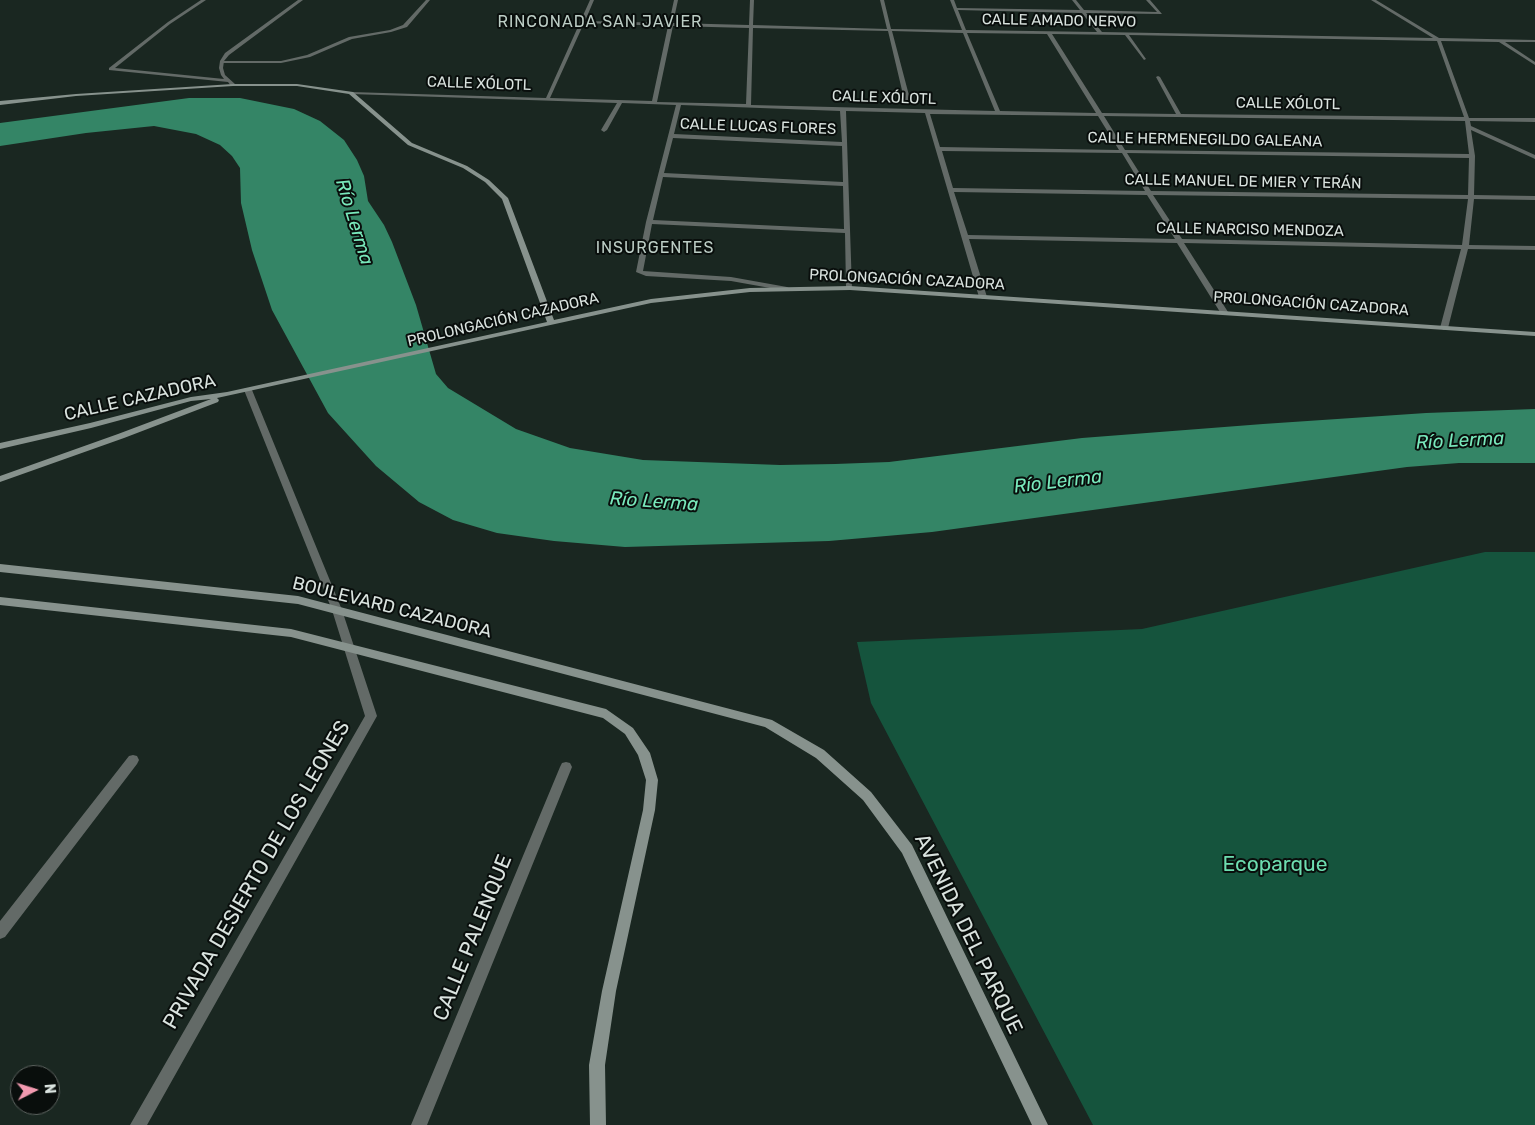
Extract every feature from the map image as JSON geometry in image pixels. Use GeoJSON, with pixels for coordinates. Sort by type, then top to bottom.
{"type":"FeatureCollection","features":[{"type":"Feature","properties":{"kind":"street"},"geometry":{"type":"LineString","coordinates":[[204,0],[162,28],[111,69],[230,83]]}},
{"type":"Feature","properties":{"kind":"street"},"geometry":{"type":"LineString","coordinates":[[230,83],[223,75],[222,62],[235,47],[269,25],[301,0]]}},
{"type":"Feature","properties":{"kind":"street"},"geometry":{"type":"LineString","coordinates":[[222,62],[281,62],[308,56],[351,38],[391,31],[405,26],[428,0]]}},
{"type":"Feature","properties":{"kind":"street"},"geometry":{"type":"LineString","coordinates":[[548,98],[592,0]]}},
{"type":"Feature","properties":{"kind":"street"},"geometry":{"type":"LineString","coordinates":[[654,102],[676,0]]}},
{"type":"Feature","properties":{"kind":"street"},"geometry":{"type":"LineString","coordinates":[[748,106],[752,0]]}},
{"type":"Feature","properties":{"kind":"street"},"geometry":{"type":"LineString","coordinates":[[882,0],[908,103]]}},
{"type":"Feature","properties":{"kind":"street"},"geometry":{"type":"LineString","coordinates":[[952,0],[998,113]]}},
{"type":"Feature","properties":{"kind":"street"},"geometry":{"type":"LineString","coordinates":[[1074,0],[1101,34]]}},
{"type":"Feature","properties":{"kind":"street"},"geometry":{"type":"LineString","coordinates":[[956,9],[1161,13],[1148,0]]}},
{"type":"Feature","properties":{"kind":"street"},"geometry":{"type":"LineString","coordinates":[[1374,0],[1439,40],[1467,119],[1472,156],[1471,198],[1465,247],[1444,328]]}},
{"type":"Feature","properties":{"kind":"street","name":"CALLE AMADO NERVO"},"geometry":{"type":"LineString","coordinates":[[582,22],[890,30],[1535,42]]}},
{"type":"Feature","properties":{"kind":"street"},"geometry":{"type":"LineString","coordinates":[[1049,33],[1224,312]]}},
{"type":"Feature","properties":{"kind":"street"},"geometry":{"type":"LineString","coordinates":[[1126,34],[1144,58]]}},
{"type":"Feature","properties":{"kind":"street"},"geometry":{"type":"LineString","coordinates":[[1501,41],[1535,64]]}},
{"type":"Feature","properties":{"kind":"street"},"geometry":{"type":"LineString","coordinates":[[1158,77],[1179,115]]}},
{"type":"Feature","properties":{"kind":"street","name":"CALLE XÓLOTL"},"geometry":{"type":"LineString","coordinates":[[0,103],[230,83],[297,85],[351,93],[927,112],[1535,120]]}},
{"type":"Feature","properties":{"kind":"street"},"geometry":{"type":"LineString","coordinates":[[351,93],[410,144],[465,167],[487,181],[505,198],[551,322]]}},
{"type":"Feature","properties":{"kind":"street"},"geometry":{"type":"LineString","coordinates":[[604,130],[621,101]]}},
{"type":"Feature","properties":{"kind":"street"},"geometry":{"type":"LineString","coordinates":[[680,103],[649,222],[639,272],[731,279],[787,289]]}},
{"type":"Feature","properties":{"kind":"street"},"geometry":{"type":"LineString","coordinates":[[843,109],[850,288]]}},
{"type":"Feature","properties":{"kind":"street"},"geometry":{"type":"LineString","coordinates":[[927,112],[983,296]]}},
{"type":"Feature","properties":{"kind":"street"},"geometry":{"type":"LineString","coordinates":[[1468,127],[1535,157]]}},
{"type":"Feature","properties":{"kind":"street","name":"CALLE LUCAS FLORES"},"geometry":{"type":"LineString","coordinates":[[671,136],[844,144]]}},
{"type":"Feature","properties":{"kind":"street","name":"CALLE HERMENEGILDO GALEANA"},"geometry":{"type":"LineString","coordinates":[[938,150],[1472,156]]}},
{"type":"Feature","properties":{"kind":"street"},"geometry":{"type":"LineString","coordinates":[[661,175],[846,184]]}},
{"type":"Feature","properties":{"kind":"street","name":"CALLE MANUEL DE MIER Y TERÁN"},"geometry":{"type":"LineString","coordinates":[[951,190],[1535,198]]}},
{"type":"Feature","properties":{"kind":"street"},"geometry":{"type":"LineString","coordinates":[[649,222],[848,230]]}},
{"type":"Feature","properties":{"kind":"street","name":"CALLE NARCISO MENDOZA"},"geometry":{"type":"LineString","coordinates":[[965,237],[1535,248]]}},
{"type":"Feature","properties":{"kind":"street","name":"PROLONGACIÓN CAZADORA"},"geometry":{"type":"LineString","coordinates":[[227,394],[651,301],[750,290],[850,288],[1535,334]]}},
{"type":"Feature","properties":{"kind":"street","name":"PRIVADA DESIERTO DE LOS LEONES"},"geometry":{"type":"LineString","coordinates":[[138,1125],[371,716],[336,610],[248,390]]}},
{"type":"Feature","properties":{"kind":"street","name":"CALLE CAZADORA"},"geometry":{"type":"LineString","coordinates":[[0,446],[191,399],[227,394]]}},
{"type":"Feature","properties":{"kind":"street","name":"CALLE CAZADORA"},"geometry":{"type":"LineString","coordinates":[[0,479],[130,433],[227,394]]}},
{"type":"Feature","properties":{"kind":"street","name":"BOULEVARD CAZADORA"},"geometry":{"type":"LineString","coordinates":[[0,568],[298,600],[624,685]]}},
{"type":"Feature","properties":{"kind":"street"},"geometry":{"type":"LineString","coordinates":[[0,601],[291,634],[348,646],[606,714],[629,731],[644,753],[652,780],[649,810],[610,991],[597,1065],[598,1125]]}},
{"type":"Feature","properties":{"kind":"street","name":"AVENIDA DEL PARQUE"},"geometry":{"type":"LineString","coordinates":[[624,685],[768,722],[820,754],[867,796],[907,849],[1040,1125]]}},
{"type":"Feature","properties":{"kind":"street"},"geometry":{"type":"LineString","coordinates":[[0,932],[134,760]]}},
{"type":"Feature","properties":{"kind":"street","name":"CALLE PALENQUE"},"geometry":{"type":"LineString","coordinates":[[419,1125],[566,767]]}},
{"type":"Feature","properties":{"kind":"green space","name":"Ecoparque"},"geometry":{"type":"Polygon","coordinates":[[[1485,552],[1535,552],[1535,1125],[1093,1125],[871,703],[857,642],[1142,629],[1485,552]]]}},
{"type":"Feature","properties":{"kind":"water","name":"Río Lerma"},"geometry":{"type":"Polygon","coordinates":[[[189,98],[240,98],[294,109],[320,121],[344,140],[357,160],[364,176],[368,201],[384,225],[392,242],[416,305],[436,374],[448,388],[516,429],[570,448],[643,460],[780,465],[889,462],[1082,438],[1426,413],[1535,409],[1535,463],[1459,463],[1407,467],[932,532],[829,541],[625,547],[554,541],[497,533],[453,520],[419,502],[376,466],[328,413],[272,310],[252,250],[241,203],[240,168],[232,156],[220,145],[196,134],[154,126],[86,133],[0,146],[0,123],[189,98]]]}},
{"type":"Feature","properties":{"kind":"district","name":"RINCONADA SAN JAVIER"},"geometry":{"type":"Point","coordinates":[600,22]}},
{"type":"Feature","properties":{"kind":"district","name":"INSURGENTES"},"geometry":{"type":"Point","coordinates":[655,248]}}]}
